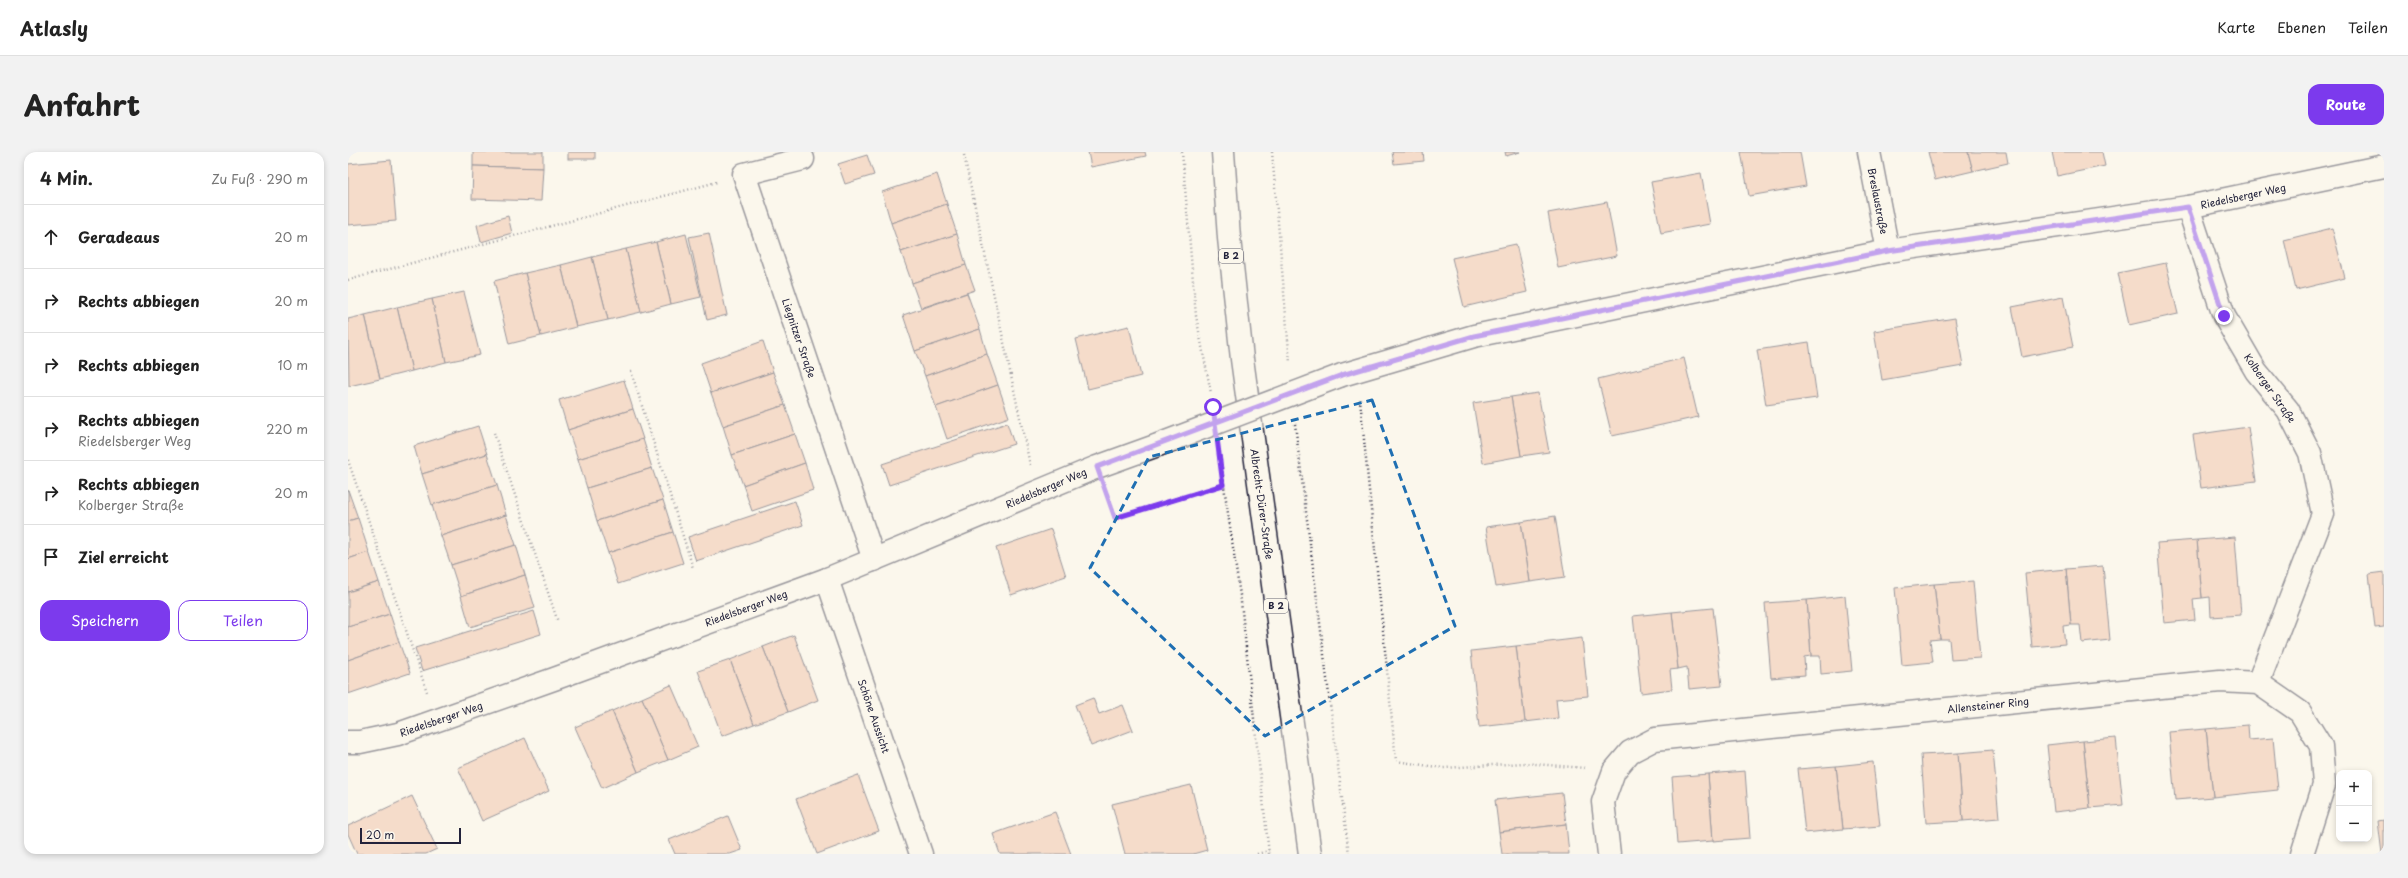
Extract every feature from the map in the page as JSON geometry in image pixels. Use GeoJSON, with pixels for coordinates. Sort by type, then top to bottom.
{"type":"FeatureCollection","features":[{"type":"Feature","properties":{"kind":"street","name":"Albrecht-Dürer-Straße"},"geometry":{"type":"LineString","coordinates":[[1223,152],[1229,238],[1242,359],[1310,854]]}},
{"type":"Feature","properties":{"kind":"street","name":"Breslaustraße"},"geometry":{"type":"LineString","coordinates":[[1869,152],[1888,251]]}},
{"type":"Feature","properties":{"kind":"street"},"geometry":{"type":"LineString","coordinates":[[744,174],[803,159]]}},
{"type":"Feature","properties":{"kind":"street","name":"Riedelsberger Weg"},"geometry":{"type":"LineString","coordinates":[[354,742],[398,734],[437,721],[826,579],[1097,467],[1349,373],[1474,336],[1888,251],[2188,207],[2384,166]]}},
{"type":"Feature","properties":{"kind":"street","name":"Liegnitzer Straße"},"geometry":{"type":"LineString","coordinates":[[744,174],[874,560]]}},
{"type":"Feature","properties":{"kind":"street","name":"Kolberger Straße"},"geometry":{"type":"LineString","coordinates":[[2188,207],[2224,316],[2256,371],[2288,410],[2310,453],[2323,514],[2258,683]]}},
{"type":"Feature","properties":{"kind":"street","name":"Schöne Aussicht"},"geometry":{"type":"LineString","coordinates":[[826,579],[921,854]]}},
{"type":"Feature","properties":{"kind":"street","name":"Allensteiner Ring"},"geometry":{"type":"LineString","coordinates":[[1609,854],[1603,802],[1614,771],[1630,752],[1655,739],[2220,681],[2258,683]]}},
{"type":"Feature","properties":{"kind":"street"},"geometry":{"type":"LineString","coordinates":[[2258,683],[2300,712],[2321,746],[2324,785],[2302,854]]}},
{"type":"Feature","properties":{"kind":"path"},"geometry":{"type":"LineString","coordinates":[[1182,152],[1196,316],[1212,399]]}},
{"type":"Feature","properties":{"kind":"path"},"geometry":{"type":"LineString","coordinates":[[1272,152],[1291,371]]}},
{"type":"Feature","properties":{"kind":"path"},"geometry":{"type":"LineString","coordinates":[[964,155],[1036,492]]}},
{"type":"Feature","properties":{"kind":"path"},"geometry":{"type":"LineString","coordinates":[[348,280],[744,174]]}},
{"type":"Feature","properties":{"kind":"path"},"geometry":{"type":"LineString","coordinates":[[631,371],[693,568]]}},
{"type":"Feature","properties":{"kind":"path"},"geometry":{"type":"LineString","coordinates":[[1349,373],[1396,761],[1443,768],[1523,763],[1614,771]]}},
{"type":"Feature","properties":{"kind":"path"},"geometry":{"type":"LineString","coordinates":[[1295,418],[1349,854]]}},
{"type":"Feature","properties":{"kind":"path"},"geometry":{"type":"LineString","coordinates":[[494,433],[558,622]]}},
{"type":"Feature","properties":{"kind":"path"},"geometry":{"type":"LineString","coordinates":[[1218,446],[1241,602],[1269,852],[1257,854]]}},
{"type":"Feature","properties":{"kind":"path"},"geometry":{"type":"LineString","coordinates":[[348,460],[437,721]]}},
{"type":"Feature","properties":{"kind":"path"},"geometry":{"type":"LineString","coordinates":[[1097,467],[1115,518],[1223,485]]}},
{"type":"Feature","properties":{"kind":"highlighted area"},"geometry":{"type":"Polygon","coordinates":[[[1372,400],[1455,626],[1265,736],[1090,568],[1149,457],[1372,400]]]}},
{"type":"Feature","properties":{"kind":"building"},"geometry":{"type":"Polygon","coordinates":[[[473,152],[543,152],[543,168],[473,166],[473,152]]]}},
{"type":"Feature","properties":{"kind":"building"},"geometry":{"type":"Polygon","coordinates":[[[568,152],[595,152],[595,159],[568,159],[568,152]]]}},
{"type":"Feature","properties":{"kind":"building"},"geometry":{"type":"Polygon","coordinates":[[[1088,152],[1145,152],[1146,156],[1091,167],[1088,152]]]}},
{"type":"Feature","properties":{"kind":"building"},"geometry":{"type":"Polygon","coordinates":[[[1392,152],[1423,152],[1424,161],[1394,164],[1392,152]]]}},
{"type":"Feature","properties":{"kind":"building"},"geometry":{"type":"Polygon","coordinates":[[[1505,152],[1520,152],[1506,156],[1505,152]]]}},
{"type":"Feature","properties":{"kind":"building"},"geometry":{"type":"Polygon","coordinates":[[[1741,152],[1800,152],[1806,186],[1749,196],[1741,152]]]}},
{"type":"Feature","properties":{"kind":"building"},"geometry":{"type":"Polygon","coordinates":[[[1928,152],[1968,152],[1973,171],[1935,180],[1928,152]]]}},
{"type":"Feature","properties":{"kind":"building"},"geometry":{"type":"Polygon","coordinates":[[[1968,152],[2006,152],[2008,163],[1973,171],[1968,152]]]}},
{"type":"Feature","properties":{"kind":"building"},"geometry":{"type":"Polygon","coordinates":[[[2052,152],[2102,152],[2105,166],[2057,176],[2052,152]]]}},
{"type":"Feature","properties":{"kind":"building"},"geometry":{"type":"Polygon","coordinates":[[[867,155],[874,175],[845,184],[838,164],[867,155]]]}},
{"type":"Feature","properties":{"kind":"building"},"geometry":{"type":"Polygon","coordinates":[[[391,160],[396,221],[348,225],[348,164],[391,160]]]}},
{"type":"Feature","properties":{"kind":"building"},"geometry":{"type":"Polygon","coordinates":[[[473,166],[543,168],[541,201],[472,199],[473,166]]]}},
{"type":"Feature","properties":{"kind":"building"},"geometry":{"type":"Polygon","coordinates":[[[1701,173],[1710,224],[1661,233],[1651,182],[1701,173]]]}},
{"type":"Feature","properties":{"kind":"building"},"geometry":{"type":"Polygon","coordinates":[[[937,174],[947,204],[891,223],[882,192],[937,174]]]}},
{"type":"Feature","properties":{"kind":"building"},"geometry":{"type":"Polygon","coordinates":[[[1607,202],[1617,256],[1558,268],[1548,213],[1607,202]]]}},
{"type":"Feature","properties":{"kind":"building"},"geometry":{"type":"Polygon","coordinates":[[[947,204],[957,234],[901,252],[891,223],[947,204]]]}},
{"type":"Feature","properties":{"kind":"building"},"geometry":{"type":"Polygon","coordinates":[[[508,216],[512,233],[481,242],[477,225],[508,216]]]}},
{"type":"Feature","properties":{"kind":"building"},"geometry":{"type":"Polygon","coordinates":[[[2332,228],[2345,278],[2296,290],[2284,240],[2332,228]]]}},
{"type":"Feature","properties":{"kind":"building"},"geometry":{"type":"Polygon","coordinates":[[[709,233],[727,315],[707,320],[689,237],[709,233]]]}},
{"type":"Feature","properties":{"kind":"building"},"geometry":{"type":"Polygon","coordinates":[[[686,234],[701,297],[671,304],[656,242],[686,234]]]}},
{"type":"Feature","properties":{"kind":"building"},"geometry":{"type":"Polygon","coordinates":[[[957,234],[966,265],[912,283],[901,252],[957,234]]]}},
{"type":"Feature","properties":{"kind":"building"},"geometry":{"type":"Polygon","coordinates":[[[656,242],[671,304],[641,312],[626,249],[656,242]]]}},
{"type":"Feature","properties":{"kind":"building"},"geometry":{"type":"Polygon","coordinates":[[[1516,244],[1527,292],[1464,307],[1452,258],[1516,244]]]}},
{"type":"Feature","properties":{"kind":"building"},"geometry":{"type":"Polygon","coordinates":[[[626,249],[641,312],[608,320],[592,257],[626,249]]]}},
{"type":"Feature","properties":{"kind":"building"},"geometry":{"type":"Polygon","coordinates":[[[592,257],[608,320],[576,327],[561,265],[592,257]]]}},
{"type":"Feature","properties":{"kind":"building"},"geometry":{"type":"Polygon","coordinates":[[[2166,263],[2178,314],[2129,325],[2118,273],[2166,263]]]}},
{"type":"Feature","properties":{"kind":"building"},"geometry":{"type":"Polygon","coordinates":[[[561,265],[576,327],[541,336],[525,273],[561,265]]]}},
{"type":"Feature","properties":{"kind":"building"},"geometry":{"type":"Polygon","coordinates":[[[966,265],[975,290],[921,308],[912,283],[966,265]]]}},
{"type":"Feature","properties":{"kind":"building"},"geometry":{"type":"Polygon","coordinates":[[[525,273],[541,336],[509,344],[494,281],[525,273]]]}},
{"type":"Feature","properties":{"kind":"building"},"geometry":{"type":"Polygon","coordinates":[[[464,292],[480,355],[446,362],[432,299],[464,292]]]}},
{"type":"Feature","properties":{"kind":"building"},"geometry":{"type":"Polygon","coordinates":[[[967,293],[980,329],[915,351],[903,315],[967,293]]]}},
{"type":"Feature","properties":{"kind":"building"},"geometry":{"type":"Polygon","coordinates":[[[2063,297],[2073,347],[2022,357],[2012,307],[2063,297]]]}},
{"type":"Feature","properties":{"kind":"building"},"geometry":{"type":"Polygon","coordinates":[[[432,299],[446,362],[412,371],[397,307],[432,299]]]}},
{"type":"Feature","properties":{"kind":"building"},"geometry":{"type":"Polygon","coordinates":[[[397,307],[412,371],[380,379],[365,315],[397,307]]]}},
{"type":"Feature","properties":{"kind":"building"},"geometry":{"type":"Polygon","coordinates":[[[365,315],[380,379],[349,386],[348,319],[365,315]]]}},
{"type":"Feature","properties":{"kind":"building"},"geometry":{"type":"Polygon","coordinates":[[[1955,318],[1963,366],[1882,380],[1874,331],[1955,318]]]}},
{"type":"Feature","properties":{"kind":"building"},"geometry":{"type":"Polygon","coordinates":[[[1129,326],[1141,376],[1088,389],[1076,339],[1129,326]]]}},
{"type":"Feature","properties":{"kind":"building"},"geometry":{"type":"Polygon","coordinates":[[[980,329],[987,354],[925,376],[915,351],[980,329]]]}},
{"type":"Feature","properties":{"kind":"building"},"geometry":{"type":"Polygon","coordinates":[[[763,341],[773,372],[711,393],[701,363],[763,341]]]}},
{"type":"Feature","properties":{"kind":"building"},"geometry":{"type":"Polygon","coordinates":[[[1809,342],[1817,398],[1766,405],[1757,350],[1809,342]]]}},
{"type":"Feature","properties":{"kind":"building"},"geometry":{"type":"Polygon","coordinates":[[[987,354],[998,385],[936,407],[925,376],[987,354]]]}},
{"type":"Feature","properties":{"kind":"building"},"geometry":{"type":"Polygon","coordinates":[[[1684,358],[1698,417],[1612,436],[1598,379],[1684,358]]]}},
{"type":"Feature","properties":{"kind":"building"},"geometry":{"type":"Polygon","coordinates":[[[773,372],[785,405],[723,426],[711,393],[773,372]]]}},
{"type":"Feature","properties":{"kind":"building"},"geometry":{"type":"Polygon","coordinates":[[[624,380],[633,409],[568,430],[559,400],[624,380]]]}},
{"type":"Feature","properties":{"kind":"building"},"geometry":{"type":"Polygon","coordinates":[[[998,385],[1009,417],[947,439],[936,407],[998,385]]]}},
{"type":"Feature","properties":{"kind":"building"},"geometry":{"type":"Polygon","coordinates":[[[1538,393],[1549,452],[1521,456],[1511,397],[1538,393]]]}},
{"type":"Feature","properties":{"kind":"building"},"geometry":{"type":"Polygon","coordinates":[[[1511,397],[1521,456],[1483,463],[1473,403],[1511,397]]]}},
{"type":"Feature","properties":{"kind":"building"},"geometry":{"type":"Polygon","coordinates":[[[785,405],[795,434],[732,455],[723,426],[785,405]]]}},
{"type":"Feature","properties":{"kind":"building"},"geometry":{"type":"Polygon","coordinates":[[[633,409],[643,439],[578,459],[568,430],[633,409]]]}},
{"type":"Feature","properties":{"kind":"building"},"geometry":{"type":"Polygon","coordinates":[[[1007,423],[1014,444],[889,485],[882,464],[1007,423]]]}},
{"type":"Feature","properties":{"kind":"building"},"geometry":{"type":"Polygon","coordinates":[[[478,426],[487,454],[422,474],[414,446],[478,426]]]}},
{"type":"Feature","properties":{"kind":"building"},"geometry":{"type":"Polygon","coordinates":[[[2248,427],[2256,481],[2201,488],[2193,435],[2248,427]]]}},
{"type":"Feature","properties":{"kind":"building"},"geometry":{"type":"Polygon","coordinates":[[[795,434],[805,463],[743,485],[732,455],[795,434]]]}},
{"type":"Feature","properties":{"kind":"building"},"geometry":{"type":"Polygon","coordinates":[[[643,439],[652,468],[587,488],[578,459],[643,439]]]}},
{"type":"Feature","properties":{"kind":"building"},"geometry":{"type":"Polygon","coordinates":[[[487,454],[497,485],[432,505],[422,474],[487,454]]]}},
{"type":"Feature","properties":{"kind":"building"},"geometry":{"type":"Polygon","coordinates":[[[805,463],[813,490],[752,511],[743,485],[805,463]]]}},
{"type":"Feature","properties":{"kind":"building"},"geometry":{"type":"Polygon","coordinates":[[[652,468],[663,500],[597,521],[587,488],[652,468]]]}},
{"type":"Feature","properties":{"kind":"building"},"geometry":{"type":"Polygon","coordinates":[[[497,485],[506,515],[441,536],[432,505],[497,485]]]}},
{"type":"Feature","properties":{"kind":"building"},"geometry":{"type":"Polygon","coordinates":[[[348,490],[358,518],[348,521],[348,490]]]}},
{"type":"Feature","properties":{"kind":"building"},"geometry":{"type":"Polygon","coordinates":[[[663,500],[673,532],[608,553],[597,521],[663,500]]]}},
{"type":"Feature","properties":{"kind":"building"},"geometry":{"type":"Polygon","coordinates":[[[795,501],[803,525],[696,561],[688,537],[795,501]]]}},
{"type":"Feature","properties":{"kind":"building"},"geometry":{"type":"Polygon","coordinates":[[[506,515],[516,545],[451,565],[441,536],[506,515]]]}},
{"type":"Feature","properties":{"kind":"building"},"geometry":{"type":"Polygon","coordinates":[[[1555,516],[1565,577],[1530,582],[1521,522],[1555,516]]]}},
{"type":"Feature","properties":{"kind":"building"},"geometry":{"type":"Polygon","coordinates":[[[358,518],[369,552],[348,559],[348,521],[358,518]]]}},
{"type":"Feature","properties":{"kind":"building"},"geometry":{"type":"Polygon","coordinates":[[[1521,522],[1530,582],[1496,587],[1486,527],[1521,522]]]}},
{"type":"Feature","properties":{"kind":"building"},"geometry":{"type":"Polygon","coordinates":[[[1051,529],[1066,576],[1011,595],[996,548],[1051,529]]]}},
{"type":"Feature","properties":{"kind":"building"},"geometry":{"type":"Polygon","coordinates":[[[673,532],[683,563],[618,584],[608,553],[673,532]]]}},
{"type":"Feature","properties":{"kind":"building"},"geometry":{"type":"Polygon","coordinates":[[[2235,537],[2241,615],[2211,617],[2210,597],[2202,598],[2197,540],[2235,537]]]}},
{"type":"Feature","properties":{"kind":"building"},"geometry":{"type":"Polygon","coordinates":[[[2197,540],[2202,598],[2193,599],[2195,620],[2164,623],[2157,543],[2197,540]]]}},
{"type":"Feature","properties":{"kind":"building"},"geometry":{"type":"Polygon","coordinates":[[[516,545],[525,575],[461,596],[451,565],[516,545]]]}},
{"type":"Feature","properties":{"kind":"building"},"geometry":{"type":"Polygon","coordinates":[[[369,552],[379,582],[348,592],[348,559],[369,552]]]}},
{"type":"Feature","properties":{"kind":"building"},"geometry":{"type":"Polygon","coordinates":[[[2103,566],[2110,640],[2082,643],[2080,625],[2071,625],[2066,569],[2103,566]]]}},
{"type":"Feature","properties":{"kind":"building"},"geometry":{"type":"Polygon","coordinates":[[[2066,569],[2071,625],[2063,626],[2065,644],[2032,647],[2025,573],[2066,569]]]}},
{"type":"Feature","properties":{"kind":"building"},"geometry":{"type":"Polygon","coordinates":[[[2384,572],[2384,627],[2375,628],[2369,574],[2384,572]]]}},
{"type":"Feature","properties":{"kind":"building"},"geometry":{"type":"Polygon","coordinates":[[[525,575],[535,608],[470,627],[461,596],[525,575]]]}},
{"type":"Feature","properties":{"kind":"building"},"geometry":{"type":"Polygon","coordinates":[[[1973,581],[1980,658],[1951,660],[1949,639],[1940,639],[1934,584],[1973,581]]]}},
{"type":"Feature","properties":{"kind":"building"},"geometry":{"type":"Polygon","coordinates":[[[379,582],[390,614],[348,627],[348,592],[379,582]]]}},
{"type":"Feature","properties":{"kind":"building"},"geometry":{"type":"Polygon","coordinates":[[[1934,584],[1940,639],[1930,640],[1933,662],[1902,665],[1895,588],[1934,584]]]}},
{"type":"Feature","properties":{"kind":"building"},"geometry":{"type":"Polygon","coordinates":[[[1845,596],[1852,671],[1821,674],[1820,656],[1811,656],[1807,600],[1845,596]]]}},
{"type":"Feature","properties":{"kind":"building"},"geometry":{"type":"Polygon","coordinates":[[[1807,600],[1811,656],[1804,657],[1805,675],[1771,678],[1765,603],[1807,600]]]}},
{"type":"Feature","properties":{"kind":"building"},"geometry":{"type":"Polygon","coordinates":[[[1713,608],[1722,686],[1689,689],[1687,667],[1678,669],[1672,612],[1713,608]]]}},
{"type":"Feature","properties":{"kind":"building"},"geometry":{"type":"Polygon","coordinates":[[[534,611],[541,634],[422,671],[415,648],[534,611]]]}},
{"type":"Feature","properties":{"kind":"building"},"geometry":{"type":"Polygon","coordinates":[[[1672,612],[1678,669],[1670,670],[1672,689],[1641,693],[1633,616],[1672,612]]]}},
{"type":"Feature","properties":{"kind":"building"},"geometry":{"type":"Polygon","coordinates":[[[390,614],[399,642],[348,660],[348,627],[390,614]]]}},
{"type":"Feature","properties":{"kind":"building"},"geometry":{"type":"Polygon","coordinates":[[[794,635],[818,700],[788,712],[763,647],[794,635]]]}},
{"type":"Feature","properties":{"kind":"building"},"geometry":{"type":"Polygon","coordinates":[[[1582,638],[1588,696],[1556,699],[1558,718],[1525,722],[1516,646],[1582,638]]]}},
{"type":"Feature","properties":{"kind":"building"},"geometry":{"type":"Polygon","coordinates":[[[399,642],[410,673],[348,694],[348,660],[399,642]]]}},
{"type":"Feature","properties":{"kind":"building"},"geometry":{"type":"Polygon","coordinates":[[[1516,646],[1525,722],[1479,727],[1471,651],[1516,646]]]}},
{"type":"Feature","properties":{"kind":"building"},"geometry":{"type":"Polygon","coordinates":[[[763,647],[788,712],[754,724],[730,660],[763,647]]]}},
{"type":"Feature","properties":{"kind":"building"},"geometry":{"type":"Polygon","coordinates":[[[730,660],[754,724],[722,736],[698,671],[730,660]]]}},
{"type":"Feature","properties":{"kind":"building"},"geometry":{"type":"Polygon","coordinates":[[[671,685],[698,747],[668,760],[642,698],[671,685]]]}},
{"type":"Feature","properties":{"kind":"building"},"geometry":{"type":"Polygon","coordinates":[[[642,698],[668,760],[638,772],[612,711],[642,698]]]}},
{"type":"Feature","properties":{"kind":"building"},"geometry":{"type":"Polygon","coordinates":[[[1093,698],[1099,714],[1123,705],[1133,730],[1091,746],[1075,705],[1093,698]]]}},
{"type":"Feature","properties":{"kind":"building"},"geometry":{"type":"Polygon","coordinates":[[[612,711],[638,772],[602,788],[575,727],[612,711]]]}},
{"type":"Feature","properties":{"kind":"building"},"geometry":{"type":"Polygon","coordinates":[[[2248,725],[2249,740],[2273,738],[2278,790],[2213,797],[2206,729],[2248,725]]]}},
{"type":"Feature","properties":{"kind":"building"},"geometry":{"type":"Polygon","coordinates":[[[2206,729],[2213,797],[2175,800],[2169,732],[2206,729]]]}},
{"type":"Feature","properties":{"kind":"building"},"geometry":{"type":"Polygon","coordinates":[[[525,738],[549,791],[482,821],[458,768],[525,738]]]}},
{"type":"Feature","properties":{"kind":"building"},"geometry":{"type":"Polygon","coordinates":[[[2116,738],[2123,805],[2090,808],[2083,741],[2116,738]]]}},
{"type":"Feature","properties":{"kind":"building"},"geometry":{"type":"Polygon","coordinates":[[[2083,741],[2090,808],[2054,812],[2047,745],[2083,741]]]}},
{"type":"Feature","properties":{"kind":"building"},"geometry":{"type":"Polygon","coordinates":[[[1993,750],[1999,818],[1963,821],[1958,753],[1993,750]]]}},
{"type":"Feature","properties":{"kind":"building"},"geometry":{"type":"Polygon","coordinates":[[[1958,753],[1963,821],[1926,823],[1921,755],[1958,753]]]}},
{"type":"Feature","properties":{"kind":"building"},"geometry":{"type":"Polygon","coordinates":[[[1873,762],[1880,826],[1843,829],[1836,766],[1873,762]]]}},
{"type":"Feature","properties":{"kind":"building"},"geometry":{"type":"Polygon","coordinates":[[[1836,766],[1843,829],[1805,833],[1798,769],[1836,766]]]}},
{"type":"Feature","properties":{"kind":"building"},"geometry":{"type":"Polygon","coordinates":[[[1745,771],[1750,838],[1713,841],[1708,774],[1745,771]]]}},
{"type":"Feature","properties":{"kind":"building"},"geometry":{"type":"Polygon","coordinates":[[[1708,774],[1713,841],[1677,844],[1672,777],[1708,774]]]}},
{"type":"Feature","properties":{"kind":"building"},"geometry":{"type":"Polygon","coordinates":[[[858,775],[879,831],[817,854],[796,799],[858,775]]]}},
{"type":"Feature","properties":{"kind":"building"},"geometry":{"type":"Polygon","coordinates":[[[1191,785],[1207,850],[1193,854],[1125,854],[1112,804],[1191,785]]]}},
{"type":"Feature","properties":{"kind":"building"},"geometry":{"type":"Polygon","coordinates":[[[1562,793],[1566,824],[1499,832],[1495,800],[1562,793]]]}},
{"type":"Feature","properties":{"kind":"building"},"geometry":{"type":"Polygon","coordinates":[[[412,796],[437,849],[426,854],[357,854],[348,834],[348,826],[412,796]]]}},
{"type":"Feature","properties":{"kind":"building"},"geometry":{"type":"Polygon","coordinates":[[[1055,812],[1071,854],[1000,854],[993,834],[1055,812]]]}},
{"type":"Feature","properties":{"kind":"building"},"geometry":{"type":"Polygon","coordinates":[[[728,816],[742,850],[730,854],[675,854],[669,840],[728,816]]]}},
{"type":"Feature","properties":{"kind":"building"},"geometry":{"type":"Polygon","coordinates":[[[2384,820],[2384,854],[2382,854],[2378,821],[2384,820]]]}},
{"type":"Feature","properties":{"kind":"building"},"geometry":{"type":"Polygon","coordinates":[[[1566,824],[1569,854],[1502,854],[1499,832],[1566,824]]]}},
{"type":"Feature","properties":{"kind":"route"},"geometry":{"type":"LineString","coordinates":[[1213,407],[1223,485],[1115,518],[1097,467],[1158,445],[1342,375],[1474,336],[1888,251],[2188,207],[2224,316]]}}]}
